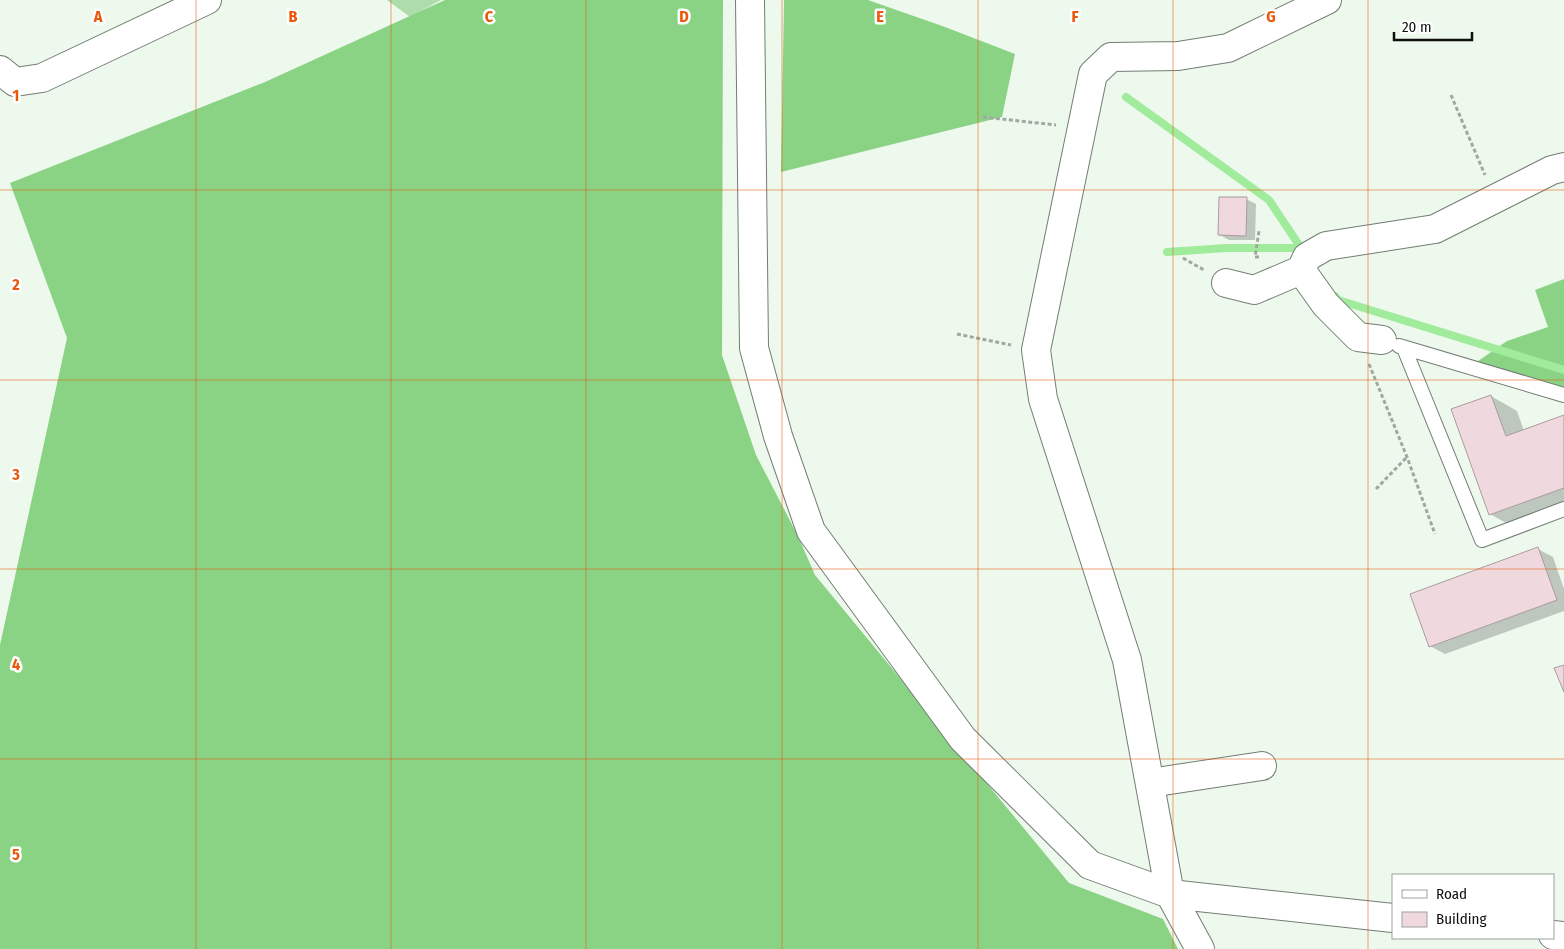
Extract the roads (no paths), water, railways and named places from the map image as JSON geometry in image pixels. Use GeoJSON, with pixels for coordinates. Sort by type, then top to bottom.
{"type":"FeatureCollection","features":[{"type":"Feature","properties":{"kind":"street"},"geometry":{"type":"LineString","coordinates":[[0,70],[15,82],[42,78],[179,6],[207,0]]}},
{"type":"Feature","properties":{"kind":"street"},"geometry":{"type":"LineString","coordinates":[[750,0],[754,348],[778,436],[811,531],[963,739],[1090,865],[1170,894],[1392,918]]}},
{"type":"Feature","properties":{"kind":"street"},"geometry":{"type":"LineString","coordinates":[[1200,949],[1170,894],[1127,660],[1043,399],[1036,350],[1093,74],[1111,57],[1178,56],[1228,48],[1327,0]]}},
{"type":"Feature","properties":{"kind":"street"},"geometry":{"type":"LineString","coordinates":[[1226,283],[1254,290],[1301,270],[1307,257],[1326,246],[1435,229],[1552,170],[1564,167]]}},
{"type":"Feature","properties":{"kind":"street"},"geometry":{"type":"LineString","coordinates":[[1301,270],[1326,305],[1381,342]]}},
{"type":"Feature","properties":{"kind":"street"},"geometry":{"type":"LineString","coordinates":[[1150,783],[1262,766]]}},
{"type":"Feature","properties":{"kind":"lane"},"geometry":{"type":"LineString","coordinates":[[1381,342],[1564,395]]}},
{"type":"Feature","properties":{"kind":"lane"},"geometry":{"type":"LineString","coordinates":[[1381,342],[1482,540],[1564,509]]}},
{"type":"Feature","properties":{"kind":"waterway"},"geometry":{"type":"LineString","coordinates":[[1126,97],[1269,200],[1305,254]]}},
{"type":"Feature","properties":{"kind":"waterway"},"geometry":{"type":"LineString","coordinates":[[1167,252],[1227,248],[1301,248]]}},
{"type":"Feature","properties":{"kind":"waterway"},"geometry":{"type":"LineString","coordinates":[[1335,296],[1338,300],[1564,370]]}}]}
